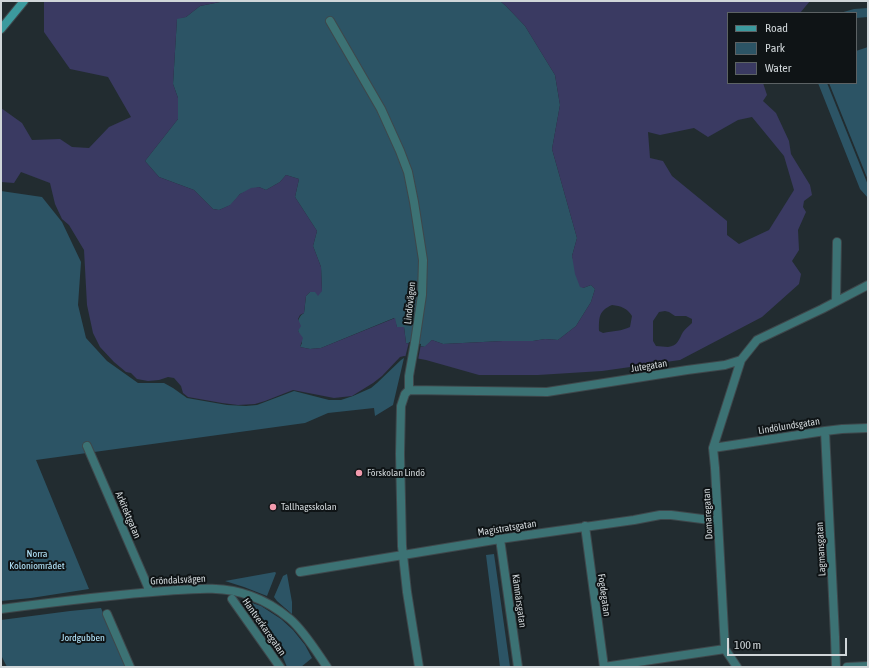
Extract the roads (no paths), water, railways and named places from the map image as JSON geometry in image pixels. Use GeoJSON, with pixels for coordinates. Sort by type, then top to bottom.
{"type":"FeatureCollection","features":[{"type":"Feature","properties":{"kind":"main road"},"geometry":{"type":"LineString","coordinates":[[1,29],[24,1]]}},
{"type":"Feature","properties":{"kind":"street","name":"Lindövägen"},"geometry":{"type":"LineString","coordinates":[[330,21],[381,108],[400,151],[408,172],[423,260],[422,295],[409,376],[409,390],[405,394],[401,406],[400,462],[402,546],[409,605],[419,667]]}},
{"type":"Feature","properties":{"kind":"street"},"geometry":{"type":"LineString","coordinates":[[836,301],[837,242]]}},
{"type":"Feature","properties":{"kind":"street"},"geometry":{"type":"LineString","coordinates":[[741,360],[757,340],[868,285]]}},
{"type":"Feature","properties":{"kind":"street","name":"Jutegatan"},"geometry":{"type":"LineString","coordinates":[[409,390],[547,392],[725,365],[741,360]]}},
{"type":"Feature","properties":{"kind":"street","name":"Domaregatan"},"geometry":{"type":"LineString","coordinates":[[725,649],[713,448],[741,360]]}},
{"type":"Feature","properties":{"kind":"street","name":"Lindölundsgatan"},"geometry":{"type":"LineString","coordinates":[[713,448],[824,431],[868,428]]}},
{"type":"Feature","properties":{"kind":"street","name":"Lagmansgatan"},"geometry":{"type":"LineString","coordinates":[[824,431],[836,667]]}},
{"type":"Feature","properties":{"kind":"street","name":"Arkitektgatan"},"geometry":{"type":"LineString","coordinates":[[87,446],[148,587],[148,592]]}},
{"type":"Feature","properties":{"kind":"street","name":"Magistratsgatan"},"geometry":{"type":"LineString","coordinates":[[300,572],[500,538],[634,520],[660,515],[718,521]]}},
{"type":"Feature","properties":{"kind":"street","name":"Fogdegatan"},"geometry":{"type":"LineString","coordinates":[[585,526],[604,667],[725,649]]}},
{"type":"Feature","properties":{"kind":"street","name":"Kämnärsgatan"},"geometry":{"type":"LineString","coordinates":[[500,538],[518,667]]}},
{"type":"Feature","properties":{"kind":"street","name":"Gröndalsvägen"},"geometry":{"type":"LineString","coordinates":[[1,609],[148,592],[201,588],[219,589],[250,595],[271,605],[290,619],[318,653],[327,667]]}},
{"type":"Feature","properties":{"kind":"street","name":"Hantverkaregatan"},"geometry":{"type":"LineString","coordinates":[[232,599],[280,667]]}},
{"type":"Feature","properties":{"kind":"street"},"geometry":{"type":"LineString","coordinates":[[107,614],[130,667]]}},
{"type":"Feature","properties":{"kind":"street"},"geometry":{"type":"LineString","coordinates":[[725,649],[737,667]]}},
{"type":"Feature","properties":{"kind":"street"},"geometry":{"type":"LineString","coordinates":[[847,667],[868,666]]}},
{"type":"Feature","properties":{"kind":"water"},"geometry":{"type":"Polygon","coordinates":[[[44,1],[221,1],[200,6],[186,17],[177,19],[173,84],[178,98],[178,119],[145,161],[159,177],[194,190],[213,209],[219,210],[230,205],[240,194],[251,188],[259,187],[266,190],[280,182],[286,175],[299,179],[295,197],[317,231],[313,246],[321,267],[322,291],[318,296],[315,292],[310,292],[306,296],[304,313],[300,315],[298,319],[301,326],[298,331],[303,338],[300,347],[310,349],[321,348],[395,318],[397,327],[404,327],[406,343],[424,347],[432,340],[443,344],[533,341],[545,339],[558,340],[576,326],[591,302],[595,289],[591,285],[583,288],[580,287],[575,274],[572,256],[577,238],[552,149],[560,105],[555,75],[525,26],[500,1],[810,1],[801,12],[727,12],[727,84],[763,84],[767,95],[763,101],[776,113],[789,141],[791,154],[810,185],[812,195],[804,201],[803,207],[806,212],[798,230],[799,250],[792,261],[801,274],[799,284],[762,317],[680,360],[602,371],[538,375],[479,375],[426,360],[404,356],[400,357],[382,376],[373,383],[352,396],[334,398],[293,390],[255,404],[238,405],[188,397],[183,393],[181,386],[174,378],[168,377],[148,381],[137,379],[131,373],[126,372],[114,362],[100,347],[93,333],[87,305],[84,250],[69,225],[62,219],[55,204],[50,183],[21,172],[14,183],[1,182],[1,108],[22,123],[32,140],[60,139],[72,147],[89,148],[109,127],[131,117],[108,77],[70,69],[44,32],[44,1]],[[752,117],[738,120],[708,137],[694,128],[660,135],[648,132],[650,158],[663,161],[672,176],[727,221],[727,235],[739,244],[769,230],[794,190],[784,156],[752,117]],[[612,305],[604,309],[599,321],[599,331],[603,333],[630,327],[632,316],[628,311],[624,308],[612,305]],[[665,311],[659,312],[653,321],[653,341],[656,346],[668,347],[676,344],[684,331],[692,323],[692,319],[686,316],[675,316],[665,311]]]}},
{"type":"Feature","properties":{"kind":"place","name":"Förskolan Lindö"},"geometry":{"type":"Point","coordinates":[359,473]}},
{"type":"Feature","properties":{"kind":"place","name":"Tallhagsskolan"},"geometry":{"type":"Point","coordinates":[273,507]}},
{"type":"Feature","properties":{"kind":"park label","name":"Norra Koloniområdet"},"geometry":{"type":"Point","coordinates":[37,560]}},
{"type":"Feature","properties":{"kind":"park label","name":"Jordgubben"},"geometry":{"type":"Point","coordinates":[83,638]}}]}
